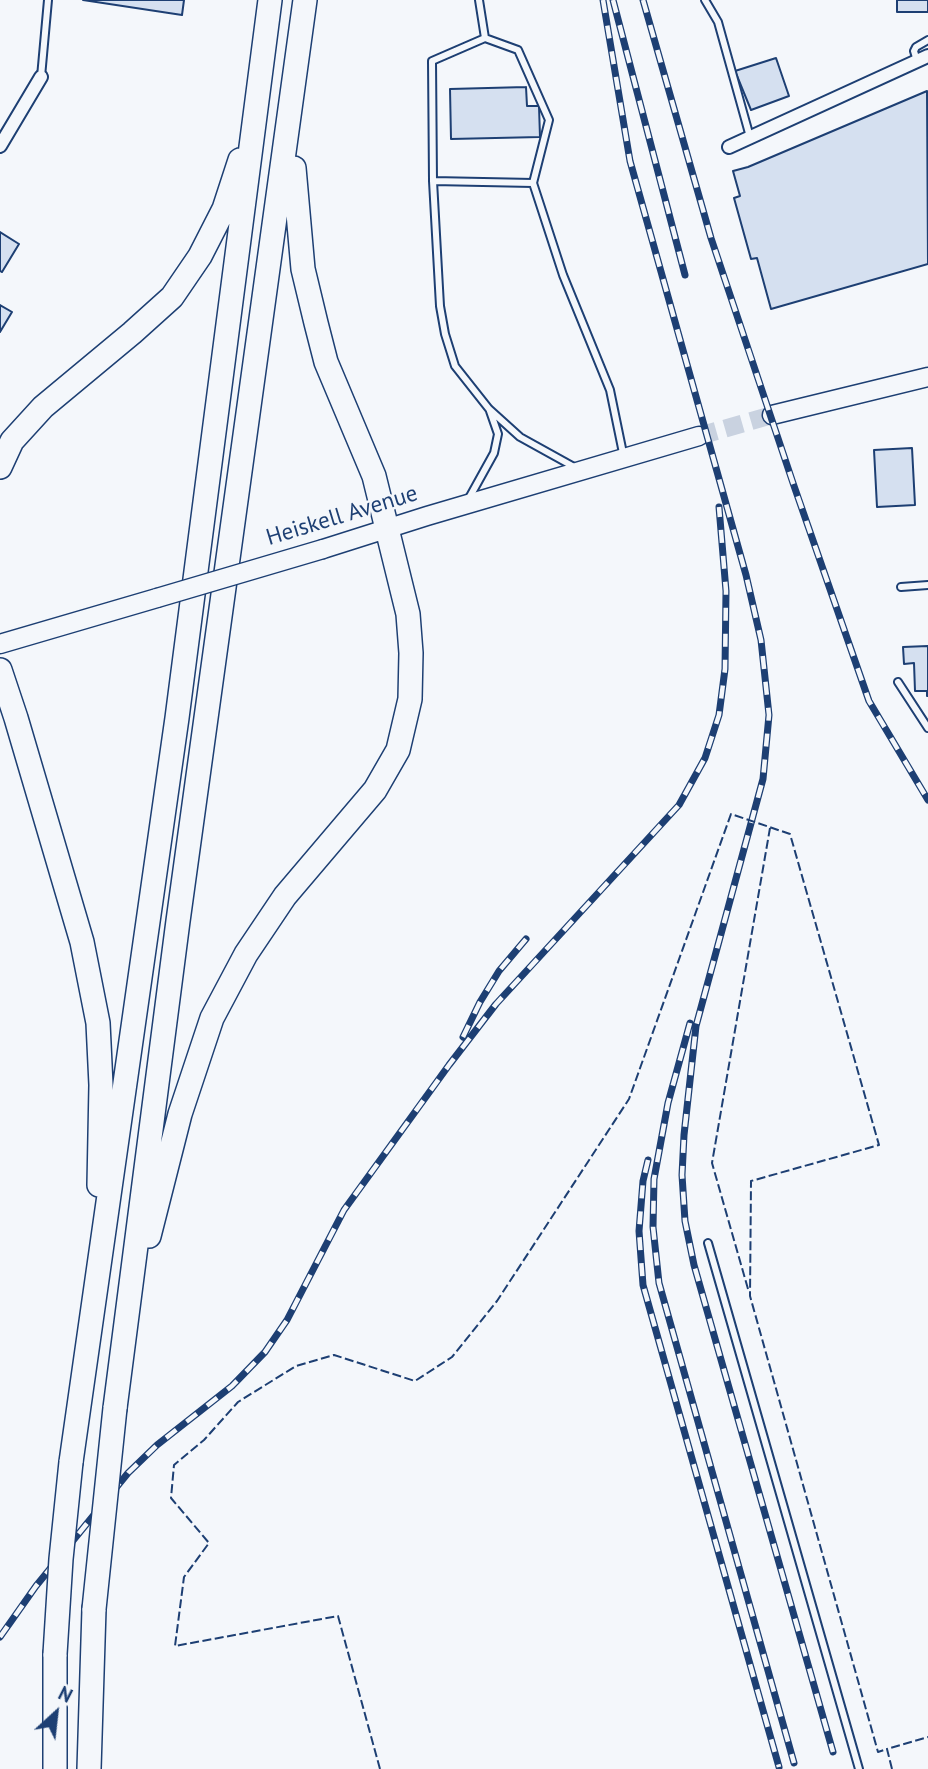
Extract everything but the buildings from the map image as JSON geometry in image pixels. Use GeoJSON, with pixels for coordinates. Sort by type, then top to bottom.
{"type":"FeatureCollection","features":[{"type":"Feature","properties":{"kind":"highway"},"geometry":{"type":"LineString","coordinates":[[55,1769],[55,1654],[71,1462],[177,718],[270,0]]}},
{"type":"Feature","properties":{"kind":"highway"},"geometry":{"type":"LineString","coordinates":[[89,1769],[94,1609],[123,1334],[305,0]]}},
{"type":"Feature","properties":{"kind":"highway"},"geometry":{"type":"LineString","coordinates":[[0,467],[12,441],[43,407],[172,297],[200,256],[224,209],[257,107]]}},
{"type":"Feature","properties":{"kind":"highway"},"geometry":{"type":"LineString","coordinates":[[123,1334],[180,1114],[212,1018],[246,954],[285,896],[375,790],[398,750],[410,699],[408,614],[388,528],[374,476],[326,362],[303,269],[291,112]]}},
{"type":"Feature","properties":{"kind":"highway"},"geometry":{"type":"LineString","coordinates":[[0,670],[82,942],[98,1023],[101,1085],[99,1276]]}},
{"type":"Feature","properties":{"kind":"street"},"geometry":{"type":"LineString","coordinates":[[729,147],[922,58]]}},
{"type":"Feature","properties":{"kind":"street"},"geometry":{"type":"LineString","coordinates":[[0,146],[41,77]]}},
{"type":"Feature","properties":{"kind":"street"},"geometry":{"type":"LineString","coordinates":[[772,415],[928,377]]}},
{"type":"Feature","properties":{"kind":"street","name":"Heiskell Avenue"},"geometry":{"type":"LineString","coordinates":[[0,644],[699,436]]}},
{"type":"Feature","properties":{"kind":"lane"},"geometry":{"type":"LineString","coordinates":[[41,77],[48,0]]}},
{"type":"Feature","properties":{"kind":"lane"},"geometry":{"type":"LineString","coordinates":[[479,0],[485,38]]}},
{"type":"Feature","properties":{"kind":"lane"},"geometry":{"type":"LineString","coordinates":[[705,0],[718,22],[750,137]]}},
{"type":"Feature","properties":{"kind":"lane"},"geometry":{"type":"LineString","coordinates":[[581,470],[520,437],[489,409],[455,366],[445,334],[440,306],[433,181],[432,61],[485,38],[518,50],[549,120],[533,183],[563,275],[610,390],[624,458]]}},
{"type":"Feature","properties":{"kind":"lane"},"geometry":{"type":"LineString","coordinates":[[922,58],[914,51],[928,40]]}},
{"type":"Feature","properties":{"kind":"lane"},"geometry":{"type":"LineString","coordinates":[[433,181],[533,183]]}},
{"type":"Feature","properties":{"kind":"lane"},"geometry":{"type":"LineString","coordinates":[[464,505],[494,453],[498,434],[489,409]]}},
{"type":"Feature","properties":{"kind":"lane"},"geometry":{"type":"LineString","coordinates":[[901,587],[928,585]]}},
{"type":"Feature","properties":{"kind":"lane"},"geometry":{"type":"LineString","coordinates":[[898,682],[928,727]]}},
{"type":"Feature","properties":{"kind":"lane"},"geometry":{"type":"LineString","coordinates":[[708,1243],[859,1769]]}},
{"type":"Feature","properties":{"kind":"tunnel"},"geometry":{"type":"LineString","coordinates":[[699,436],[772,415]]}},
{"type":"Feature","properties":{"kind":"railway"},"geometry":{"type":"LineString","coordinates":[[603,0],[630,161],[746,575],[761,640],[769,715],[763,779],[696,1026],[684,1135],[682,1175],[685,1221],[694,1265],[833,1752]]}},
{"type":"Feature","properties":{"kind":"railway"},"geometry":{"type":"LineString","coordinates":[[613,0],[685,275]]}},
{"type":"Feature","properties":{"kind":"railway"},"geometry":{"type":"LineString","coordinates":[[643,0],[711,238],[869,701],[928,800]]}},
{"type":"Feature","properties":{"kind":"railway"},"geometry":{"type":"LineString","coordinates":[[0,1637],[36,1586],[128,1473],[157,1445],[232,1386],[265,1352],[287,1320],[344,1210],[449,1065],[496,1004],[679,805],[705,758],[719,715],[725,669],[726,591],[719,507]]}},
{"type":"Feature","properties":{"kind":"railway"},"geometry":{"type":"LineString","coordinates":[[463,1037],[499,971],[526,939]]}},
{"type":"Feature","properties":{"kind":"railway"},"geometry":{"type":"LineString","coordinates":[[690,1023],[668,1103],[654,1179],[653,1227],[659,1283],[794,1763]]}},
{"type":"Feature","properties":{"kind":"railway"},"geometry":{"type":"LineString","coordinates":[[648,1160],[643,1181],[639,1231],[643,1285],[779,1767]]}},
{"type":"Feature","properties":{"kind":"fence"},"geometry":{"type":"LineString","coordinates":[[380,1769],[338,1616],[175,1646],[184,1577],[209,1543],[171,1498],[174,1465],[204,1440],[238,1402],[296,1366],[334,1355],[415,1381],[452,1357],[497,1301],[629,1099],[731,814],[790,834],[879,1145],[751,1181],[750,1296],[878,1752],[887,1749]]}},
{"type":"Feature","properties":{"kind":"fence"},"geometry":{"type":"LineString","coordinates":[[748,1289],[712,1163],[770,828]]}},
{"type":"Feature","properties":{"kind":"fence"},"geometry":{"type":"LineString","coordinates":[[892,1769],[887,1749],[928,1737]]}}]}
